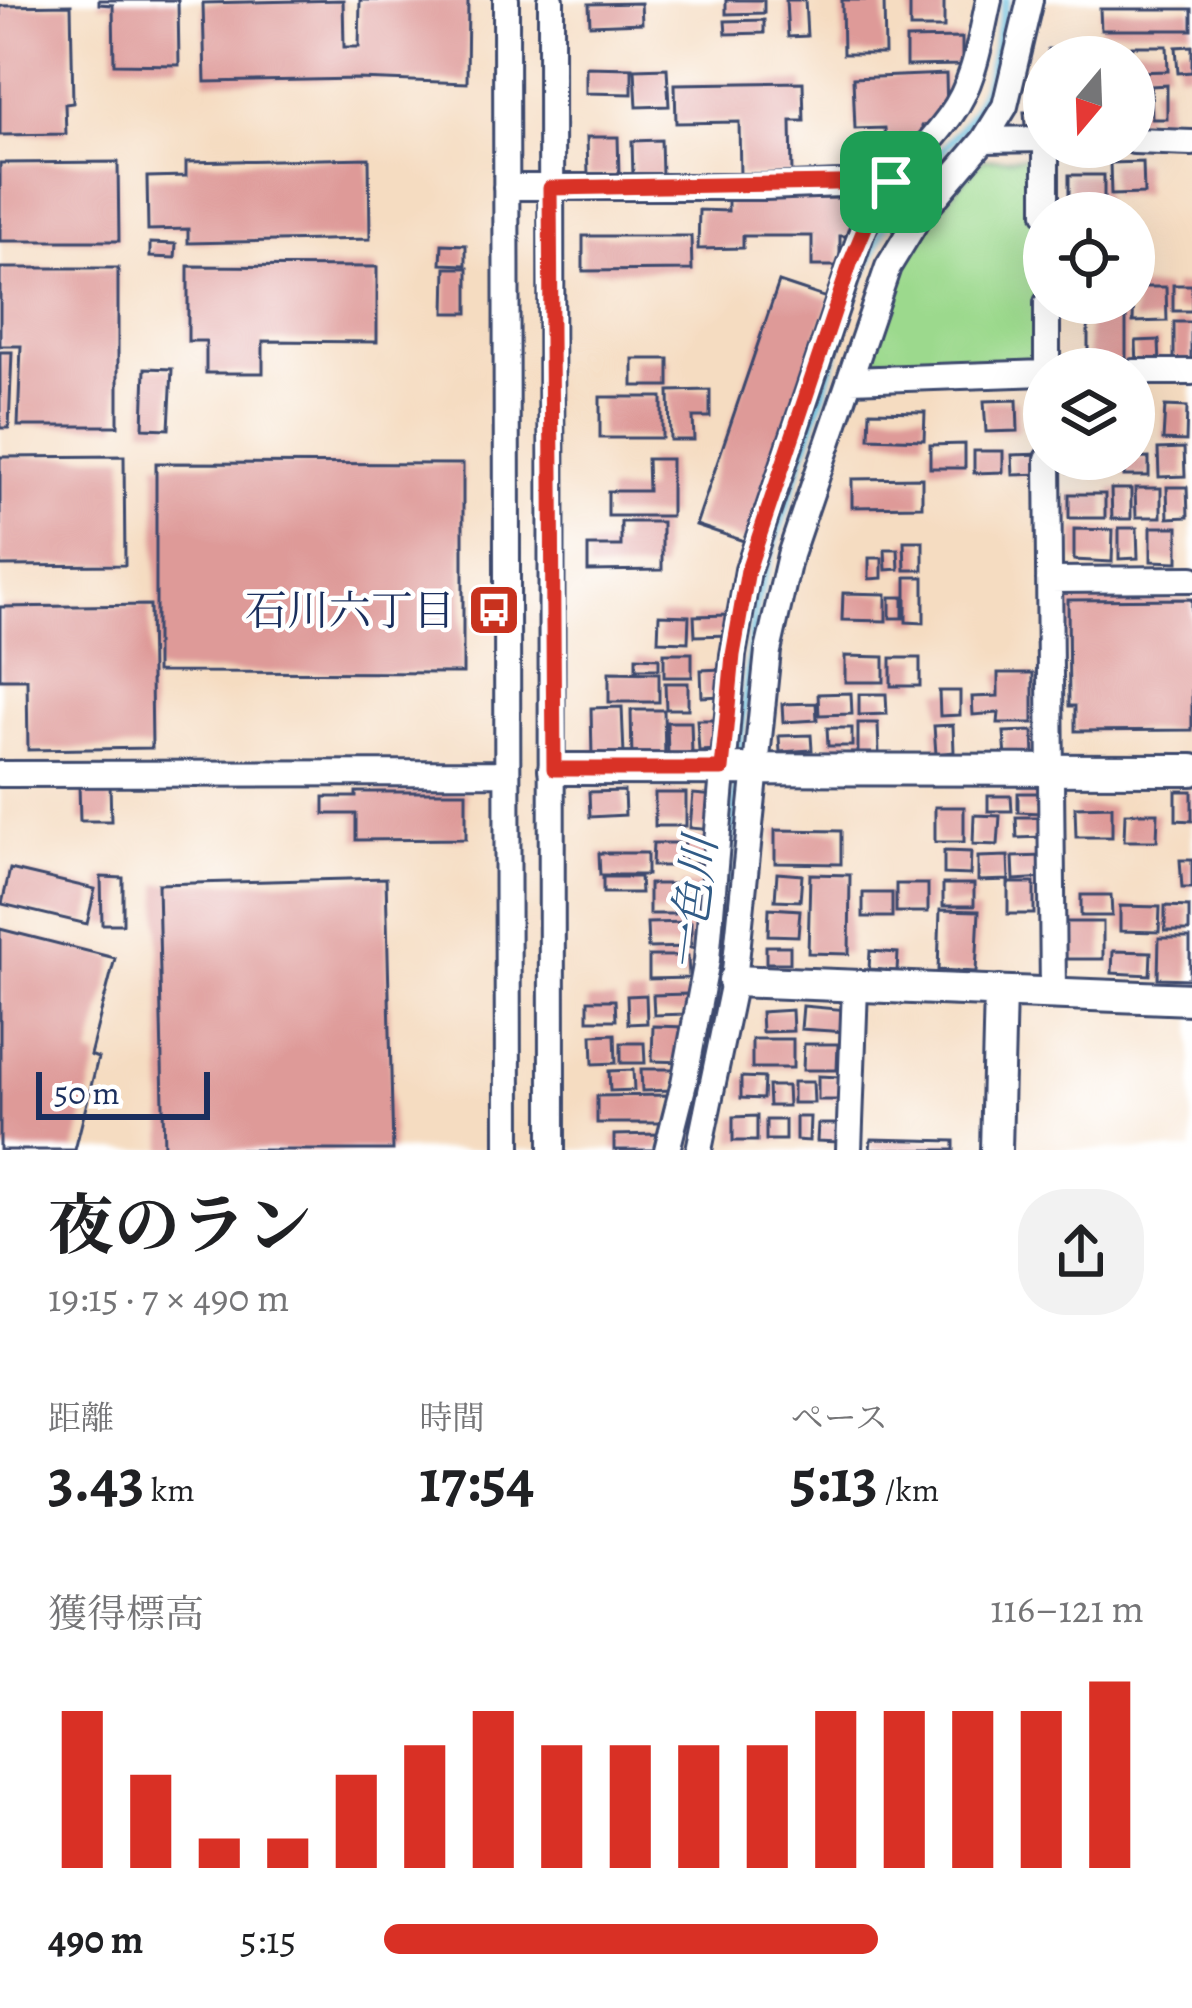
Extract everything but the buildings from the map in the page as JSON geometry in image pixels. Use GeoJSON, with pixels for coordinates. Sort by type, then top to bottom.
{"type":"FeatureCollection","features":[{"type":"Feature","properties":{"kind":"street"},"geometry":{"type":"LineString","coordinates":[[506,0],[508,1150]]}},
{"type":"Feature","properties":{"kind":"street"},"geometry":{"type":"LineString","coordinates":[[551,0],[552,1150]]}},
{"type":"Feature","properties":{"kind":"street"},"geometry":{"type":"LineString","coordinates":[[699,1150],[734,981],[740,769],[733,655],[748,570],[851,261],[874,206],[960,101],[989,0]]}},
{"type":"Feature","properties":{"kind":"street"},"geometry":{"type":"LineString","coordinates":[[667,1150],[696,1024],[740,769],[782,587],[896,249],[984,140],[1005,106],[1030,0]]}},
{"type":"Feature","properties":{"kind":"street"},"geometry":{"type":"LineString","coordinates":[[984,140],[1023,142]]}},
{"type":"Feature","properties":{"kind":"street"},"geometry":{"type":"LineString","coordinates":[[1155,141],[1192,142]]}},
{"type":"Feature","properties":{"kind":"street"},"geometry":{"type":"LineString","coordinates":[[506,188],[891,182]]}},
{"type":"Feature","properties":{"kind":"street"},"geometry":{"type":"LineString","coordinates":[[851,380],[1023,372]]}},
{"type":"Feature","properties":{"kind":"street"},"geometry":{"type":"LineString","coordinates":[[1155,372],[1192,372]]}},
{"type":"Feature","properties":{"kind":"street"},"geometry":{"type":"LineString","coordinates":[[1048,480],[1053,994]]}},
{"type":"Feature","properties":{"kind":"street"},"geometry":{"type":"LineString","coordinates":[[1048,580],[1192,579]]}},
{"type":"Feature","properties":{"kind":"street"},"geometry":{"type":"LineString","coordinates":[[554,769],[1192,770]]}},
{"type":"Feature","properties":{"kind":"street"},"geometry":{"type":"LineString","coordinates":[[0,774],[507,773]]}},
{"type":"Feature","properties":{"kind":"street"},"geometry":{"type":"LineString","coordinates":[[734,981],[1192,998]]}},
{"type":"Feature","properties":{"kind":"street"},"geometry":{"type":"LineString","coordinates":[[849,1150],[855,987]]}},
{"type":"Feature","properties":{"kind":"street"},"geometry":{"type":"LineString","coordinates":[[996,1150],[1000,991]]}},
{"type":"Feature","properties":{"kind":"green space"},"geometry":{"type":"Polygon","coordinates":[[[1023,157],[1023,168],[1035,168],[1035,192],[1023,192],[1023,324],[1036,324],[1036,348],[1023,348],[1023,362],[860,358],[871,325],[921,229],[983,159],[1023,157]]]}},
{"type":"Feature","properties":{"kind":"waterway","name":"一色川"},"geometry":{"type":"LineString","coordinates":[[738,763],[755,605],[853,298],[888,218],[974,112],[989,75],[1006,0]]}},
{"type":"Feature","properties":{"kind":"waterway","name":"一色川"},"geometry":{"type":"LineString","coordinates":[[683,1150],[723,956],[737,778]]}},
{"type":"Feature","properties":{"kind":"place","name":"石川六丁目"},"geometry":{"type":"Point","coordinates":[494,610]}},
{"type":"Feature","properties":{"kind":"route"},"geometry":{"type":"LineString","coordinates":[[891,182],[863,228],[748,570],[733,655],[722,769],[554,769],[550,188],[891,182]]}}]}
